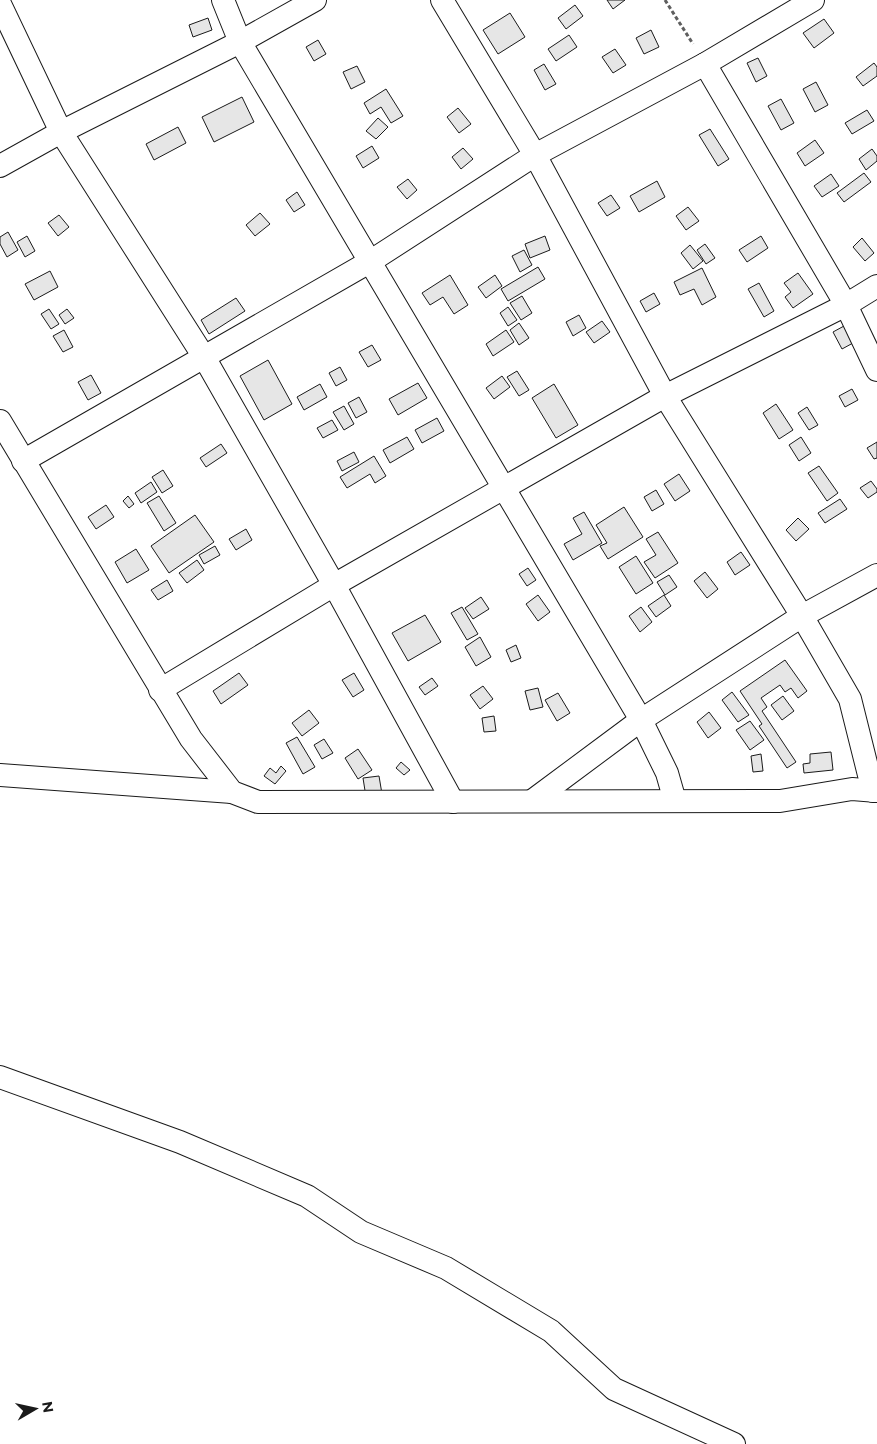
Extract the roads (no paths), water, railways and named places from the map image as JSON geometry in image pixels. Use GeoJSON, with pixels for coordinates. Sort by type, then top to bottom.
{"type":"FeatureCollection","features":[{"type":"Feature","properties":{"kind":"street"},"geometry":{"type":"LineString","coordinates":[[223,0],[240,42],[641,720],[667,773],[675,801]]}},
{"type":"Feature","properties":{"kind":"street"},"geometry":{"type":"LineString","coordinates":[[0,166],[61,132],[240,42],[315,0]]}},
{"type":"Feature","properties":{"kind":"street"},"geometry":{"type":"LineString","coordinates":[[0,775],[232,792],[258,802],[780,801],[852,789],[875,791],[850,699],[802,616],[665,396],[535,155],[442,0]]}},
{"type":"Feature","properties":{"kind":"street"},"geometry":{"type":"LineString","coordinates":[[23,461],[371,261],[535,155],[705,64],[813,0]]}},
{"type":"Feature","properties":{"kind":"street"},"geometry":{"type":"LineString","coordinates":[[0,4],[61,132],[204,357],[334,585],[453,802]]}},
{"type":"Feature","properties":{"kind":"street"},"geometry":{"type":"LineString","coordinates":[[705,64],[846,305],[877,370]]}},
{"type":"Feature","properties":{"kind":"street"},"geometry":{"type":"LineString","coordinates":[[160,690],[334,585],[665,396],[846,305],[877,286]]}},
{"type":"Feature","properties":{"kind":"street"},"geometry":{"type":"LineString","coordinates":[[0,421],[191,740],[232,792]]}},
{"type":"Feature","properties":{"kind":"street"},"geometry":{"type":"LineString","coordinates":[[532,802],[641,720],[802,616],[877,575]]}},
{"type":"Feature","properties":{"kind":"street"},"geometry":{"type":"LineString","coordinates":[[0,1077],[180,1142],[307,1196],[361,1232],[446,1268],[551,1331],[614,1389],[734,1444]]}}]}
